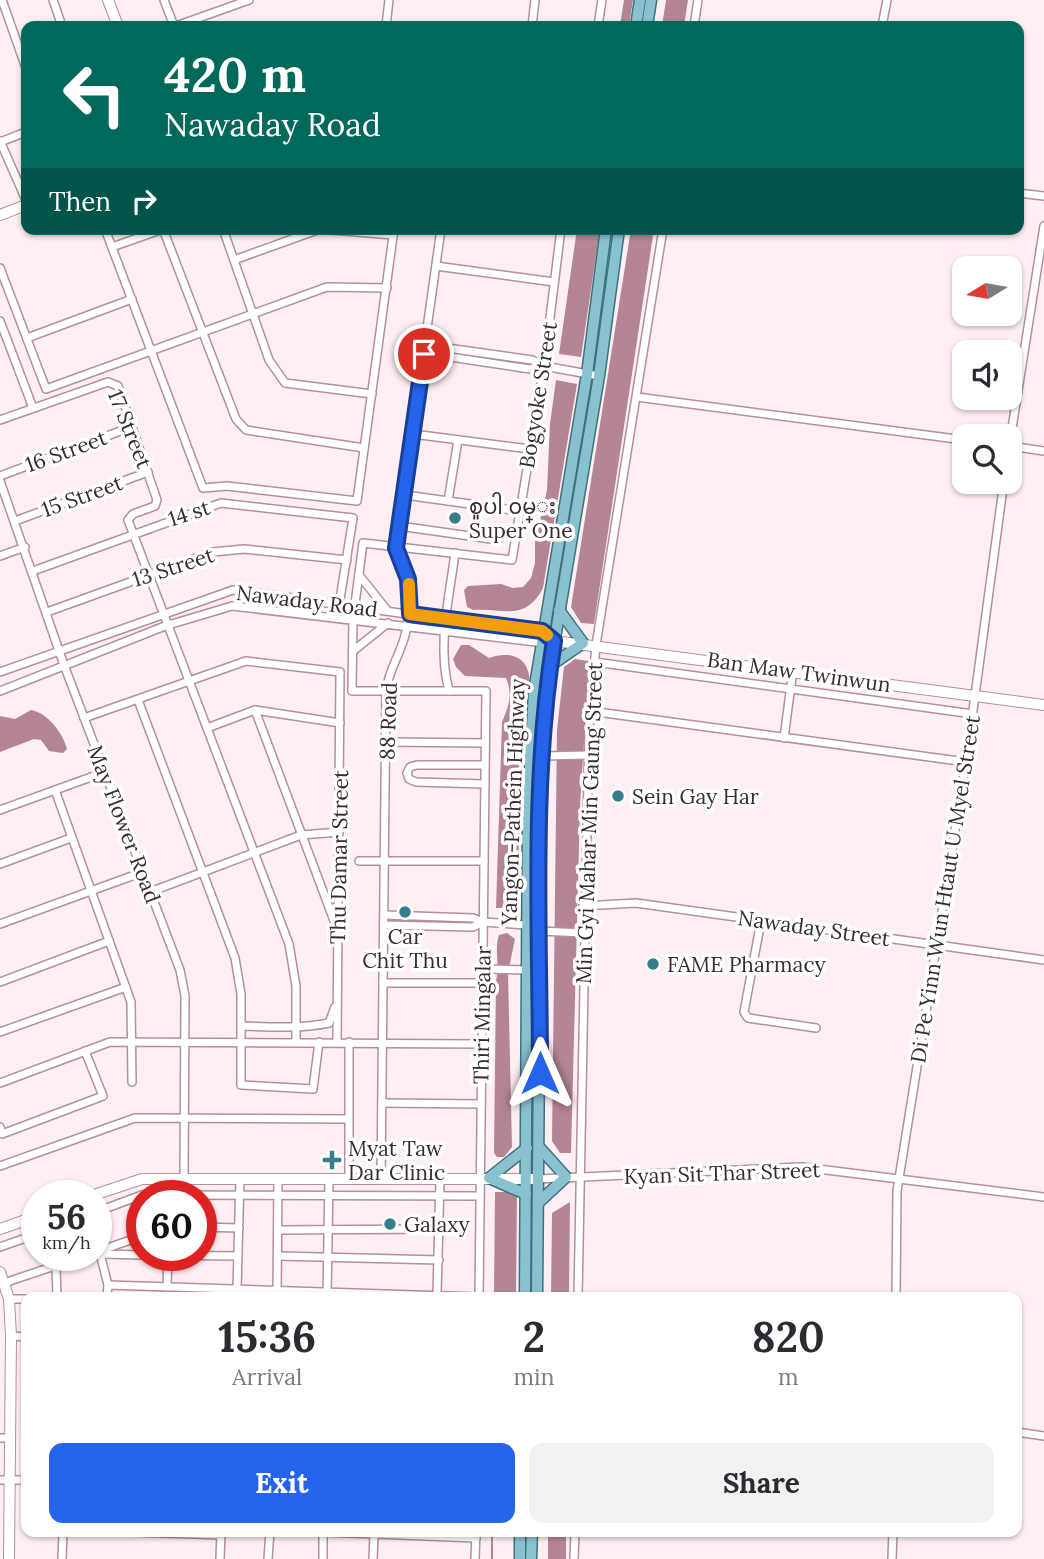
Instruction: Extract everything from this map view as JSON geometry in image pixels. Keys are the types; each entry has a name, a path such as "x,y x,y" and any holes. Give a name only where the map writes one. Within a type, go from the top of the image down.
{"main road":[{"path":"637,21 640,0"},
{"path":"648,21 651,0"},
{"name":"Yangon-Pathein Highway","path":"525,1292 531,731 540,644 587,374 605,235"},
{"name":"Yangon-Pathein Highway","path":"537,1292 542,756 550,666 599,376 618,235"},
{"path":"550,666 583,643 559,610"},
{"path":"484,1178 527,1148"},
{"path":"538,1203 566,1177 540,1148"},
{"path":"484,1178 526,1194"},
{"path":"520,1537 520,1559"},
{"path":"531,1559 532,1537"}],"street":[{"path":"2,0 21,54"},
{"path":"53,0 60,21"},
{"path":"108,0 116,21"},
{"path":"164,0 173,21"},
{"path":"189,21 249,0"},
{"path":"387,21 389,0"},
{"path":"533,21 536,0"},
{"path":"599,21 602,0"},
{"path":"695,21 698,0"},
{"path":"883,21 887,0"},
{"path":"21,134 0,141 21,189"},
{"path":"1024,193 1044,196"},
{"path":"0,215 21,207"},
{"path":"1013,424 1044,226"},
{"path":"107,235 203,488 227,486 357,501 393,235"},
{"path":"112,247 146,235"},
{"path":"165,235 236,419 246,430 364,448"},
{"path":"225,235 269,360 285,383 372,394"},
{"path":"234,260 303,235"},
{"name":"88 Road","path":"381,1180 386,691 387,677 409,625 408,579 396,548 440,235"},
{"name":"Bogyoke Street","path":"455,553 512,560 544,366 560,235"},
{"name":"Min Gyi Mahar Min Gaung Street","path":"578,1292 581,933 586,755 596,645 662,235"},
{"path":"436,266 554,282"},
{"path":"0,268 46,389 327,287 387,288"},
{"path":"27,338 132,299"},
{"path":"0,321 33,408"},
{"path":"425,349 530,369 544,366 599,376"},
{"name":"17 Street","path":"0,420 114,382 157,503 130,516 134,532"},
{"path":"637,397 952,438"},
{"name":"16 Street","path":"0,475 131,427"},
{"path":"413,434 530,449"},
{"path":"447,501 458,440"},
{"path":"1022,448 1044,451"},
{"name":"15 Street","path":"15,521 148,472"},
{"name":"May Flower Road","path":"0,481 64,665 180,970 185,996 184,1179"},
{"name":"Di Pe Yinn Wun Htaut U Myel Street","path":"896,1292 899,1177 966,762 1002,494"},
{"path":"405,495 520,511"},
{"name":"14 st","path":"33,571 134,532 221,503 353,518 347,560"},
{"path":"399,526 498,540"},
{"path":"134,532 162,613 289,944 296,986 296,1041"},
{"path":"363,543 396,548 455,553 444,630 443,668 449,691 352,691 353,619 363,543"},
{"path":"0,556 25,547"},
{"name":"13 Street","path":"47,612 213,552 244,549 347,560"},
{"path":"337,618 347,560"},
{"path":"359,575 387,611"},
{"name":"Nawaday Road","path":"0,672 233,590 542,631"},
{"name":"Nawaday Road","path":"0,691 167,625 232,606 409,625 540,644"},
{"path":"353,651 388,623"},
{"path":"542,631 554,641"},
{"path":"540,644 554,641"},
{"name":"Ban Maw Twinwun","path":"554,641 793,670 1044,705"},
{"name":"Thu Damar Street","path":"189,682 246,661 340,672 337,1041"},
{"path":"595,662 973,714"},
{"path":"784,738 793,670"},
{"path":"84,718 189,682"},
{"name":"Thiri Mingalar","path":"449,691 486,691 481,1044 484,1178 480,1196 478,1292"},
{"path":"138,700 235,957 242,1026 239,1081 243,1087 313,1089 319,1042"},
{"path":"207,727 255,710 340,723"},
{"path":"255,710 338,930"},
{"path":"590,711 966,762"},
{"path":"386,743 485,743"},
{"path":"542,756 586,755"},
{"path":"485,765 416,765 410,767 407,773 409,779 416,782 485,784"},
{"path":"0,810 104,772"},
{"path":"55,790 131,1002 132,1082"},
{"path":"150,892 301,835 339,832"},
{"path":"0,864 71,838"},
{"path":"359,861 484,862"},
{"path":"0,924 143,872"},
{"name":"Nawaday Street","path":"583,906 636,903 1044,960"},
{"path":"384,915 472,918 483,922 527,925"},
{"path":"431,917 431,926"},
{"path":"761,921 744,1012 748,1018 816,1028"},
{"path":"384,925 473,926 483,922"},
{"path":"540,931 581,933"},
{"path":"0,982 109,941"},
{"path":"483,969 527,970"},
{"path":"383,983 482,983"},
{"path":"0,1032 126,987"},
{"path":"242,1026 296,1028 329,1023 337,1000"},
{"path":"0,1083 110,1042 337,1041 481,1044"},
{"path":"349,1042 349,1180"},
{"path":"0,1127 2,1134 103,1096 85,1051"},
{"path":"382,1103 481,1104"},
{"path":"0,1166 135,1118 348,1119"},
{"name":"Kyan Sit Thar Street","path":"538,1179 802,1167 1044,1197"},
{"path":"237,1289 240,1178"},
{"path":"112,1189 142,1179 538,1179"},
{"path":"277,1292 278,1179"},
{"path":"437,1292 440,1179"},
{"path":"327,1292 329,1180"},
{"path":"217,1194 480,1196"},
{"path":"0,1229 21,1222"},
{"path":"217,1227 239,1228"},
{"path":"278,1230 439,1229"},
{"path":"0,1247 21,1240"},
{"path":"278,1255 439,1261"},
{"path":"217,1256 238,1256"},
{"path":"2,1284 39,1271"},
{"path":"56,1271 57,1292"},
{"path":"105,1271 107,1292"},
{"path":"167,1287 168,1271"},
{"path":"0,1272 9,1299 5,1321 11,1336 4,1438 9,1559"},
{"path":"108,1285 217,1292"},
{"path":"230,1292 237,1289 267,1292"},
{"path":"9,1299 21,1298"},
{"path":"11,1336 21,1336"},
{"path":"1022,1433 1044,1436"},
{"path":"62,1559 63,1537"},
{"path":"220,1559 221,1537"},
{"path":"268,1559 270,1537"},
{"path":"323,1537 323,1559"},
{"path":"373,1559 374,1537"},
{"path":"475,1559 476,1537"},
{"path":"574,1559 575,1537"},
{"path":"892,1559 893,1537"}],"shaded area":[{"path":"624,0 633,0 630,21 621,21"},
{"path":"666,0 688,0 685,21 663,21"},
{"path":"576,235 599,235 581,357 559,354"},
{"path":"630,235 653,235 594,624 581,623 571,607"},
{"path":"556,380 577,384 543,588 529,606 521,609 473,610 467,607 464,590 468,586 501,584 513,588 523,587 531,578 535,563 535,543 547,490 550,424"},
{"path":"461,645 469,645 489,658 513,656 526,665 528,671 529,683 521,719 518,908 496,908 502,722 509,700 508,684 506,678 465,676 456,667 453,659"},
{"path":"575,659 589,661 580,806 571,1153 560,1153 552,1141 557,730 564,667"},
{"path":"31,710 49,719 58,730 67,749 63,753 49,751 41,740 34,739 0,752 0,716 15,719"},
{"path":"507,933 515,939 508,973 512,1147 504,1157 497,1157 494,1153 497,946 499,935"},
{"path":"495,1192 517,1192 516,1292 494,1292"},
{"path":"570,1202 569,1292 551,1292 552,1213"},
{"path":"548,1537 566,1537 566,1559 548,1559"}],"waterway":[{"path":"492,1537 492,1559"}],"slow traffic":[{"path":"409,584 410,614 542,631 547,635"}],"place":[{"name":"စူပါ ၀မ္း Super One","path":"455,518"},
{"name":"Sein Gay Har","path":"618,796"},
{"name":"Car Chit Thu","path":"405,912"},
{"name":"FAME Pharmacy","path":"653,964"},
{"name":"Myat Taw Dar Clinic","path":"332,1160"},
{"name":"Galaxy","path":"390,1224"}],"route":[{"path":"424,354 396,548 408,579 410,614 542,631 554,641 546,692 541,806 540,1073"}]}
